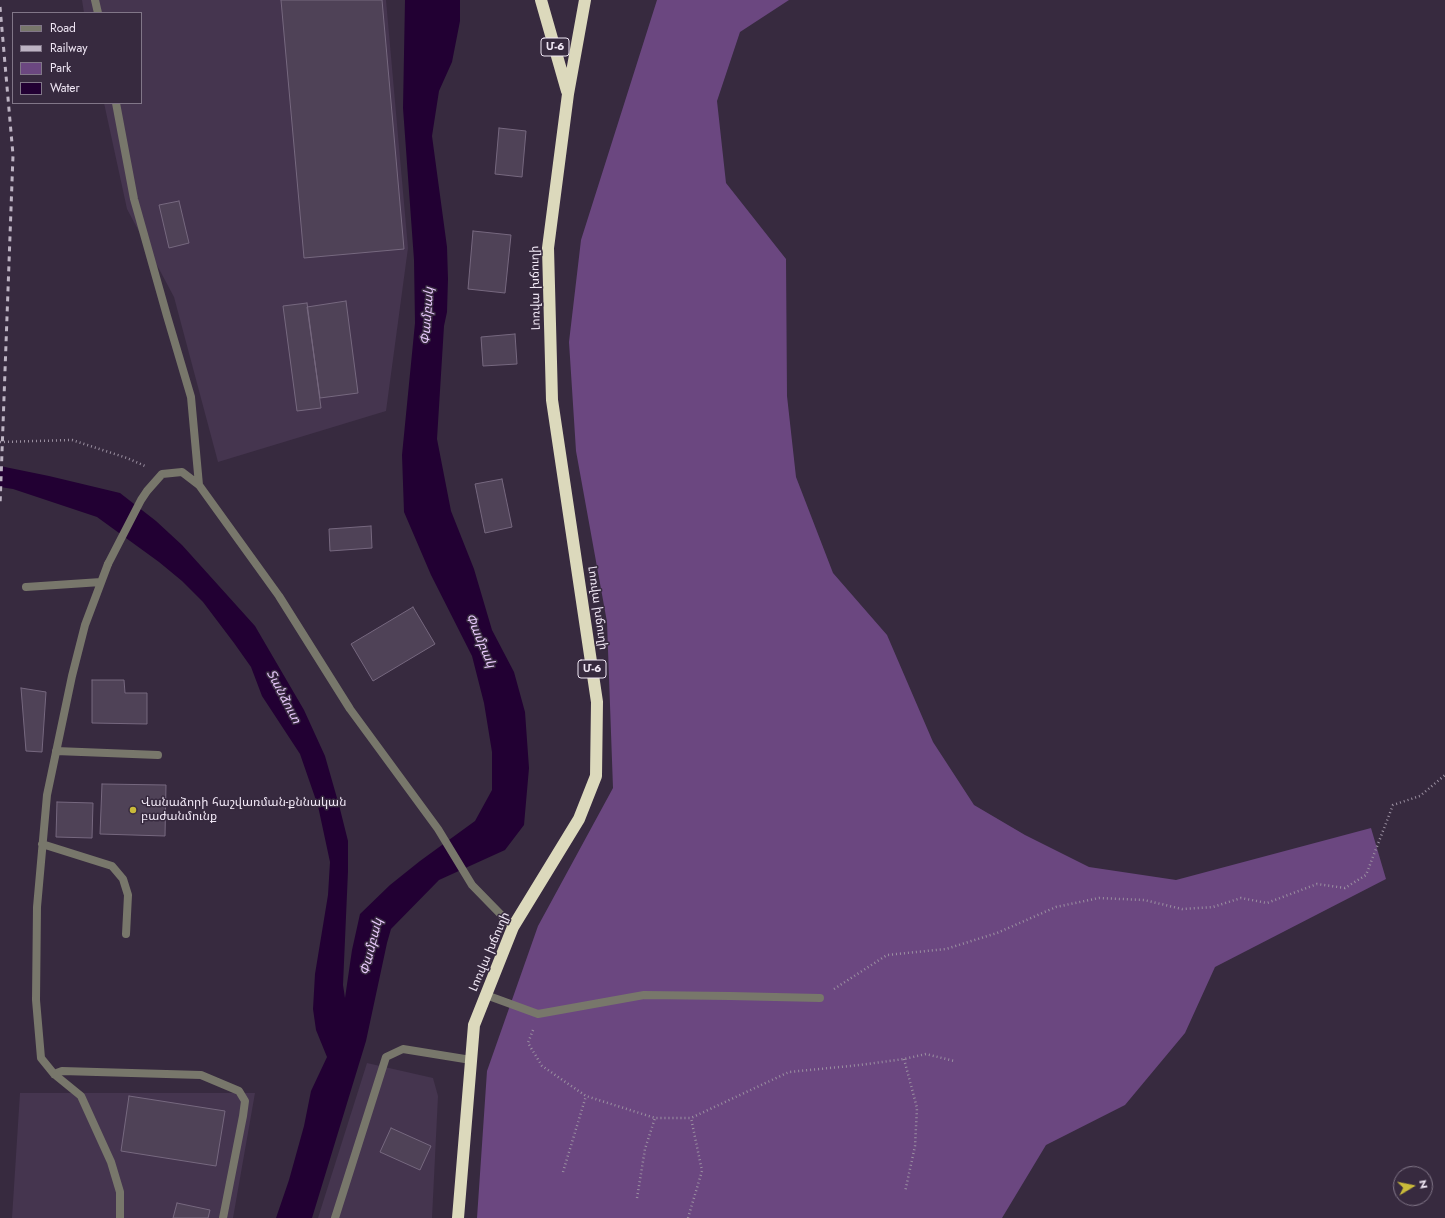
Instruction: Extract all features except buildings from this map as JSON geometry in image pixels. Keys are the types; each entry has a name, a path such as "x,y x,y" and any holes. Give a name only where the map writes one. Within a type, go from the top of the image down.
{"highway":[{"name":"Մ-6","path":"541,0 568,94"},
{"name":"Մ-6","path":"568,94 585,0"},
{"name":"Լոռվա խճուղի","path":"458,1218 474,1025 513,927 579,819 596,776 597,702 552,400 548,248 568,94"}],"street":[{"path":"95,0 98,12"},
{"path":"116,104 134,199 191,397 199,485"},
{"path":"120,1218 120,1192 112,1162 81,1096 54,1074 40,1058 36,1000 37,907 47,796 72,676 85,625 108,564 141,500 162,474 182,472 199,485 279,596 350,709 438,829 472,885 513,927"},
{"path":"26,587 101,582"},
{"path":"56,751 158,755"},
{"path":"42,844 112,866 116,870 123,878 128,895 126,934"},
{"path":"486,995 538,1014 644,995 820,998"},
{"path":"335,1218 386,1057 403,1049 471,1060"},
{"path":"54,1074 62,1071 201,1075 238,1090 245,1101 223,1218"}],"path":[{"path":"0,442 72,440 127,458 162,474"},
{"path":"820,998 887,955 946,949 997,933 1056,907 1099,898 1144,900 1182,908 1213,907 1241,898 1267,903 1317,884 1345,888 1366,875 1393,805 1420,796 1445,776"},
{"path":"538,1014 528,1043 542,1066 586,1096 655,1118 691,1118 789,1072 860,1065 904,1059 926,1054 954,1062"},
{"path":"904,1059 917,1108 915,1146 905,1192"},
{"path":"563,1172 586,1096"},
{"path":"637,1198 645,1149 655,1118"},
{"path":"688,1218 702,1171 691,1118"}],"shaded area":[{"path":"82,0 386,0 408,248 386,411 218,462 174,297 127,209 104,104 142,104 142,12 84,12"},
{"path":"367,1063 433,1078 438,1096 432,1218 318,1218"},
{"path":"20,1093 255,1093 233,1218 12,1218"}],"green space":[{"path":"657,0 789,0 740,32 717,101 726,183 786,259 787,396 796,477 833,573 887,635 933,742 974,805 1025,835 1089,867 1176,880 1371,828 1386,879 1215,967 1185,1033 1125,1105 1046,1145 1002,1218 477,1218 487,1071 538,926 613,788 607,622 576,451 569,342 581,240"}],"water":[{"path":"405,0 460,0 460,21 452,62 439,91 432,136 447,247 448,279 447,312 444,326 437,439 451,511 474,569 492,630 514,672 525,712 529,768 524,825 505,850 439,880 391,929 366,1041 312,1218 276,1218 289,1180 304,1126 311,1091 327,1057 316,1030 313,1009 315,974 328,895 330,862 318,806 300,754 262,696 251,667 203,602 182,581 159,562 97,517 13,489 0,487 0,466 120,493 156,521 182,545 255,626 304,710 325,756 348,841 343,985 345,998 352,950 360,914 390,885 475,821 492,790 492,752 484,703 472,656 431,575 404,512 402,455 415,323 414,260 403,108"}],"railway":[{"path":"0,7 13,155 0,506"}],"place":[{"name":"Վանաձորի հաշվառման-քննական բաժանմունք","path":"133,810"}],"water label":[{"name":"Փամբակ","path":"428,316"},
{"name":"Փամբակ","path":"480,641"},
{"name":"Տանձուտ","path":"283,697"},
{"name":"Փամբակ","path":"372,947"}]}
